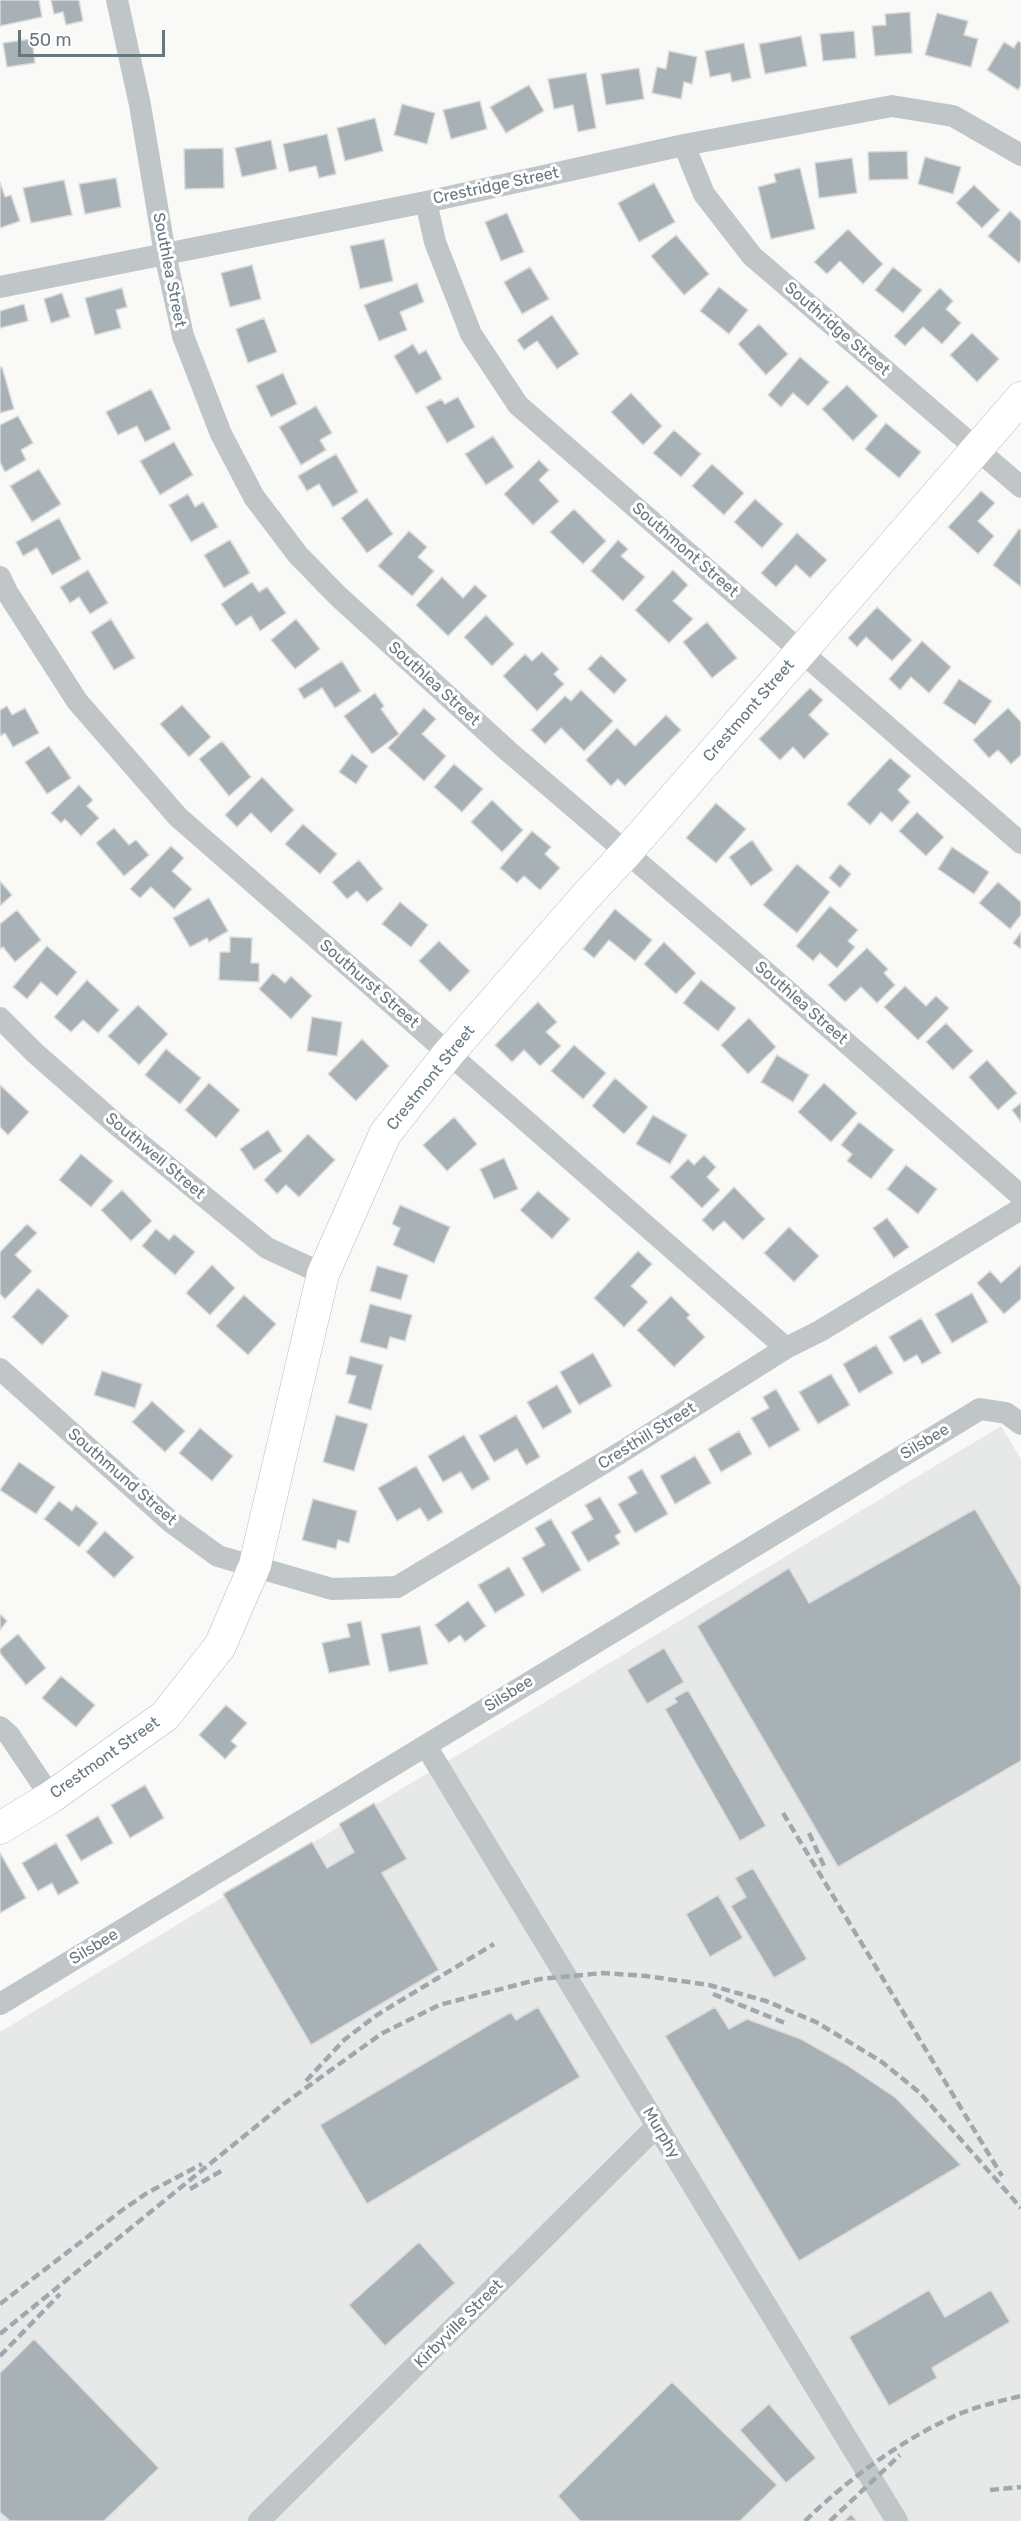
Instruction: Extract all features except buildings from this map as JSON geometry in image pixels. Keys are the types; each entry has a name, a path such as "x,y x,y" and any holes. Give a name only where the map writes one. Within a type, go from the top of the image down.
{"street":[{"name":"Southlea Street","path":"117,0 140,105 165,254 183,336 220,434 254,497 298,555 338,596 474,720 1021,1196"},
{"name":"Crestridge Street","path":"0,287 426,202 684,145 892,106 953,116 1021,155"},
{"name":"Southridge Street","path":"684,145 704,194 752,256 1021,488"},
{"name":"Southmont Street","path":"426,202 435,242 471,334 518,405 1021,843"},
{"name":"Crestmont Street","path":"0,1828 51,1797 165,1716 220,1646 255,1565 323,1275 385,1134 448,1054 626,853 1021,398"},
{"name":"Southurst Street","path":"0,578 77,701 178,817 786,1348"},
{"name":"Southwell Street","path":"0,1018 35,1053 117,1125 267,1248 323,1275"},
{"name":"Cresthill Street","path":"255,1565 332,1589 397,1587 620,1453 786,1348 820,1331 1021,1209"},
{"name":"Southmund Street","path":"0,1369 171,1522 218,1556 255,1565"},
{"name":"Silsbee","path":"0,2004 980,1409 1006,1413 1021,1424"},
{"path":"0,1727 9,1735 51,1797"},
{"name":"Murphy","path":"426,1746 897,2521"},
{"name":"Kirbyville Street","path":"259,2521 657,2126"}],"shaded area":[{"path":"1001,1426 1021,1459 1021,2521 0,2521 0,2032"}],"railway":[{"path":"783,1813 1002,2176"},
{"path":"809,1833 824,1866"},
{"path":"306,2081 344,2040 377,2015 494,1944"},
{"path":"0,2334 285,2103 381,2034 439,2005 540,1979 603,1973 646,1976 709,1985 766,2001 816,2022 882,2062 920,2093 1021,2208"},
{"path":"713,1994 785,2023"},
{"path":"0,2304 121,2211 147,2193 202,2164"},
{"path":"190,2189 223,2170"},
{"path":"0,2356 60,2294"},
{"path":"805,2521 858,2475 918,2435 959,2414 1021,2396"},
{"path":"830,2521 900,2455"},
{"path":"990,2490 1021,2487"}]}
